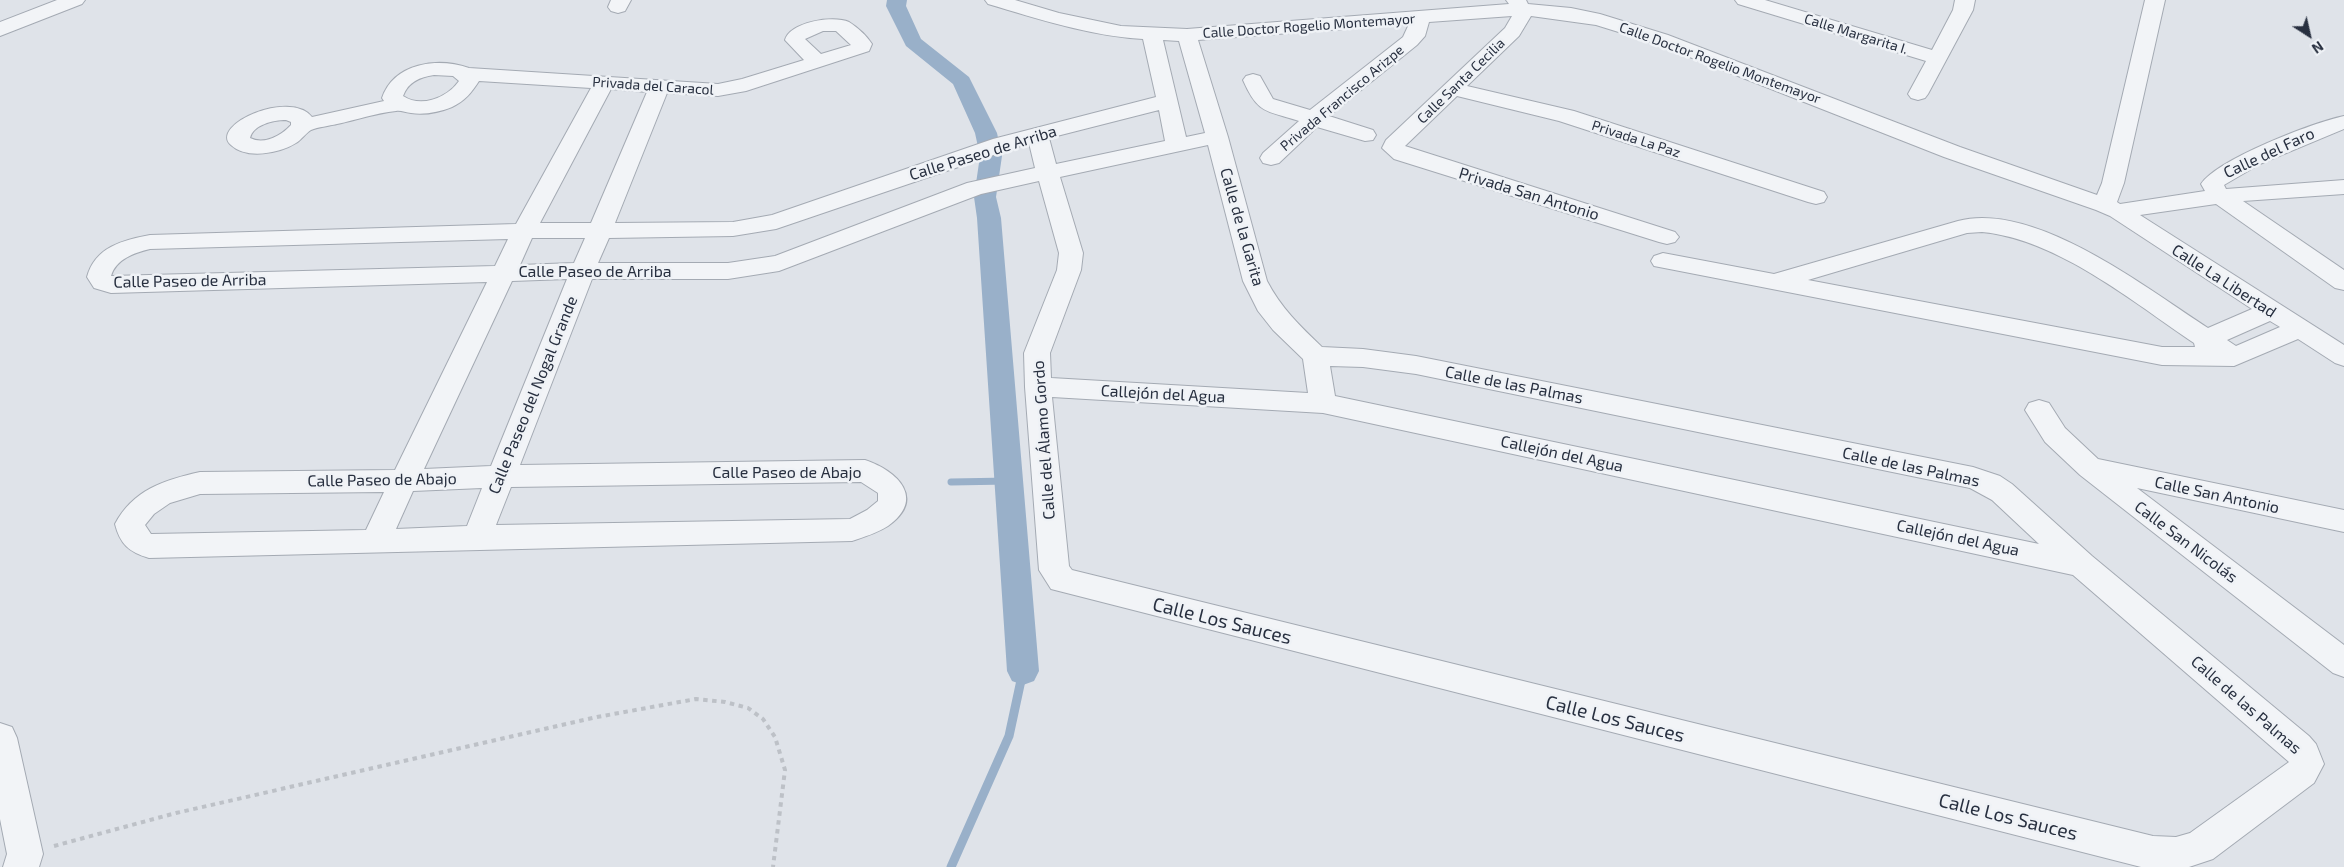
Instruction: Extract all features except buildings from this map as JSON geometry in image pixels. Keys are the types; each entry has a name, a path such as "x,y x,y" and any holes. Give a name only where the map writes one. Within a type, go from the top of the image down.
{"street":[{"path":"0,30 22,19 75,0"},
{"name":"Calle Doctor Rogelio Montemayor","path":"995,0 1092,27 1152,34 1187,35 1392,21 1489,12 1519,5 1590,18 1661,39 1952,152 2111,208"},
{"path":"1392,21 1411,0"},
{"path":"1453,0 1489,12"},
{"name":"Calle Margarita I.","path":"1746,0 1938,58"},
{"path":"1918,94 1963,10 1965,0"},
{"path":"2154,0 2113,183 2111,208 2220,196 2344,187"},
{"name":"Calle Santa Cecilia","path":"1393,148 1512,32 1521,19 1519,5"},
{"name":"Privada Francisco Arizpe","path":"1271,158 1314,118 1413,38 1420,18"},
{"name":"Privada Francisco Arizpe","path":"1392,21 1413,38"},
{"name":"Privada del Caracol","path":"398,104 392,98 393,90 400,82 413,75 444,68 457,69 466,74 704,91 732,88 818,62 862,47 843,27 838,25 826,26 796,36 795,40 818,62"},
{"path":"1152,34 1177,144"},
{"name":"Calle de la Garita","path":"1187,35 1217,136 1255,281 1267,305 1282,324 1314,356"},
{"path":"302,126 398,104 410,107 425,107 448,100 466,89 469,81 466,74"},
{"path":"1253,80 1261,98 1266,103 1365,135"},
{"path":"375,541 524,231 604,83"},
{"name":"Calle Paseo del Nogal Grande","path":"478,536 500,476 659,88"},
{"name":"Privada La Paz","path":"1453,89 1566,116 1816,197"},
{"name":"Calle Paseo de Arriba","path":"1168,101 967,154 805,212 758,226 733,229 602,229 150,242 120,250 106,261 99,277 103,282 111,284 583,271 728,271 780,263 974,188 1217,136"},
{"name":"Calle del Faro","path":"2220,196 2212,184 2225,173 2319,130 2344,122"},
{"name":"Calle del Álamo Gordo","path":"1037,135 1070,253 1069,270 1037,353 1038,387 1054,570 1057,576"},
{"name":"Privada San Antonio","path":"1393,148 1402,154 1665,249 1772,283 2162,356 2184,358 2208,348"},
{"path":"2220,196 2344,282"},
{"name":"Calle La Libertad","path":"2111,208 2344,357"},
{"path":"1772,283 1966,226 1991,224 2064,250 2089,262 2208,348 2234,357 2299,329"},
{"path":"2208,348 2270,311"},
{"path":"1314,356 1323,403"},
{"name":"Calle de las Palmas","path":"1314,356 1363,358 1416,365 1973,478 1990,484 2002,492 2081,564 2297,747 2304,755 2307,764 2302,772 2200,847 2176,854"},
{"name":"Callejón del Agua","path":"1038,387 1323,403 2081,564"},
{"name":"Calle San Nicolás","path":"2039,410 2054,435 2090,468 2344,663"},
{"name":"Calle San Antonio","path":"2090,468 2344,521"},
{"name":"Calle Paseo de Abajo","path":"865,471 882,478 891,487 893,501 886,514 873,523 852,530 478,536 375,541 149,546 140,544 136,540 130,524 140,508 156,496 180,487 200,483 404,481 500,476 865,471"},
{"name":"Calle Los Sauces","path":"1057,576 1070,583 2143,850 2176,854"},
{"path":"0,738 23,860"}],"path":[{"path":"23,860 176,813 597,717 696,699 724,702 748,708 763,719 775,738 785,770 773,867"}],"waterway":[{"path":"897,0 896,6 913,42 962,81 986,133 991,156 985,197 989,218 1023,671"},
{"path":"951,482 1009,481"},
{"path":"951,867 1009,736 1023,671"}]}
